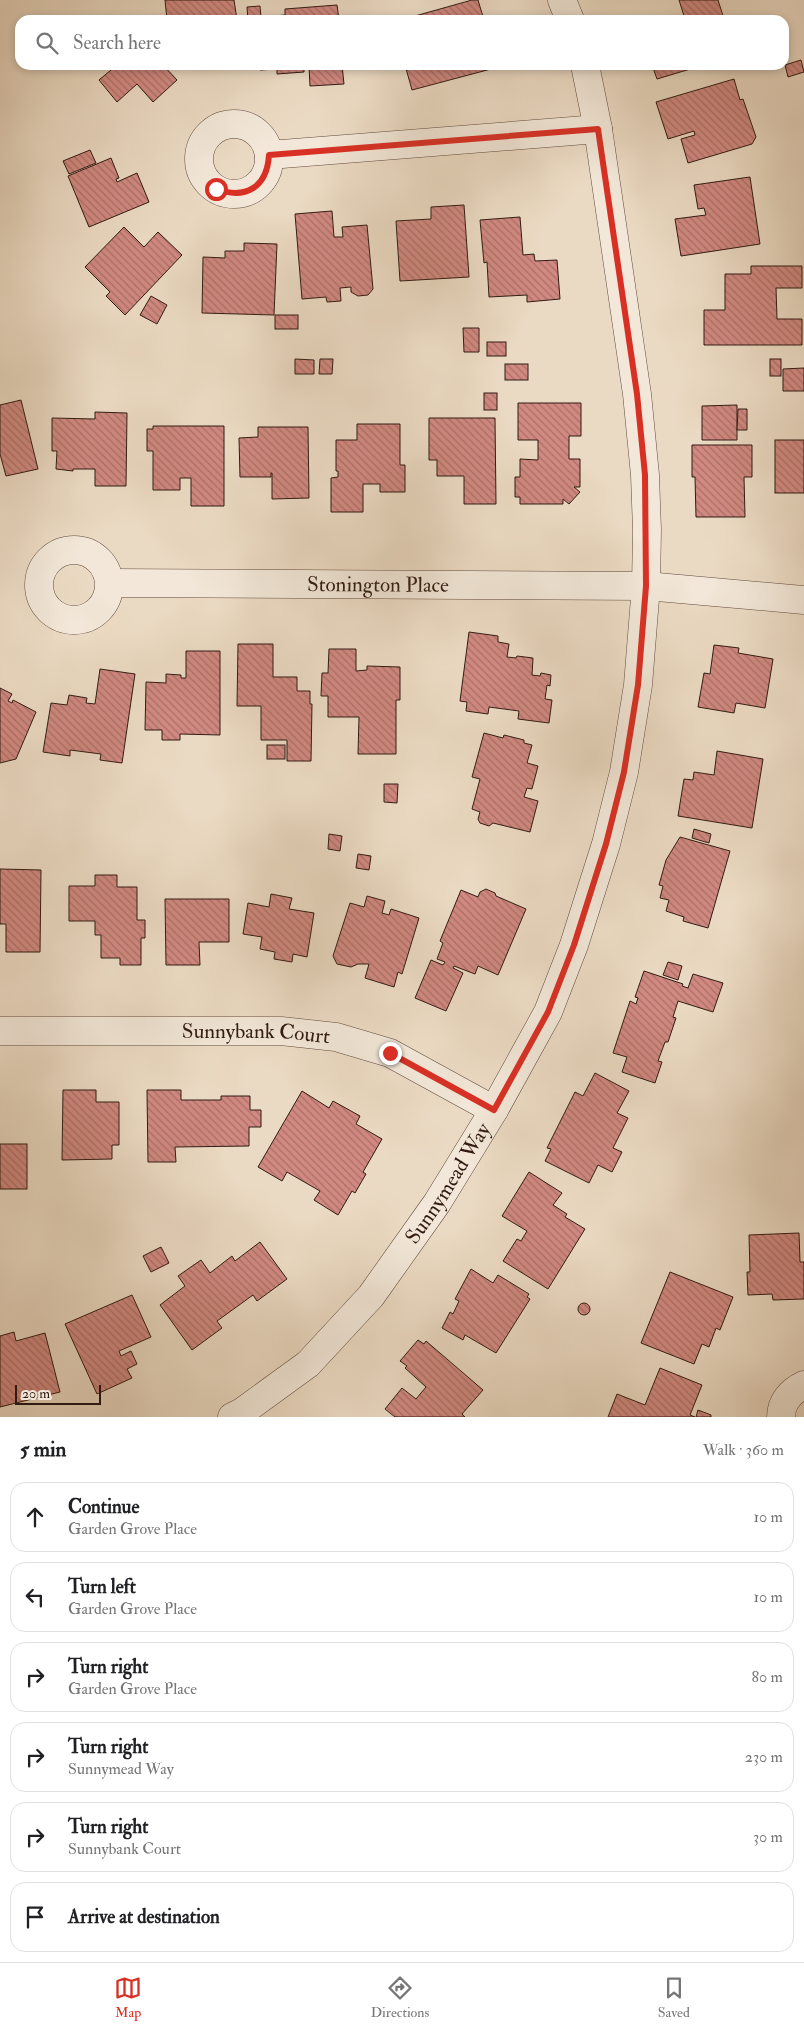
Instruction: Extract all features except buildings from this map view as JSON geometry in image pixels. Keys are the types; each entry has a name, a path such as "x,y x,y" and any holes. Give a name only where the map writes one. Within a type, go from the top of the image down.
{"street":[{"path":"562,0 568,15"},
{"name":"Sunnymead Way","path":"232,1417 242,1412 308,1364 371,1296 437,1203 494,1110 548,1012 574,945 606,844 624,772 638,685 646,586 645,475 637,394 598,129 586,70"},
{"path":"269,155 598,129"},
{"name":"Stonington Place","path":"110,583 646,586 804,600"},
{"name":"Sunnybank Court","path":"0,1031 281,1031 336,1037 390,1053 494,1110"},
{"path":"781,1417 785,1402 792,1392 804,1385"}],"route":[{"path":"216,189 226,193 237,194 248,191 257,185 264,176 268,166 269,155 598,129 637,394 645,475 646,586 638,685 624,772 606,844 574,945 548,1012 494,1110 390,1053"}]}
